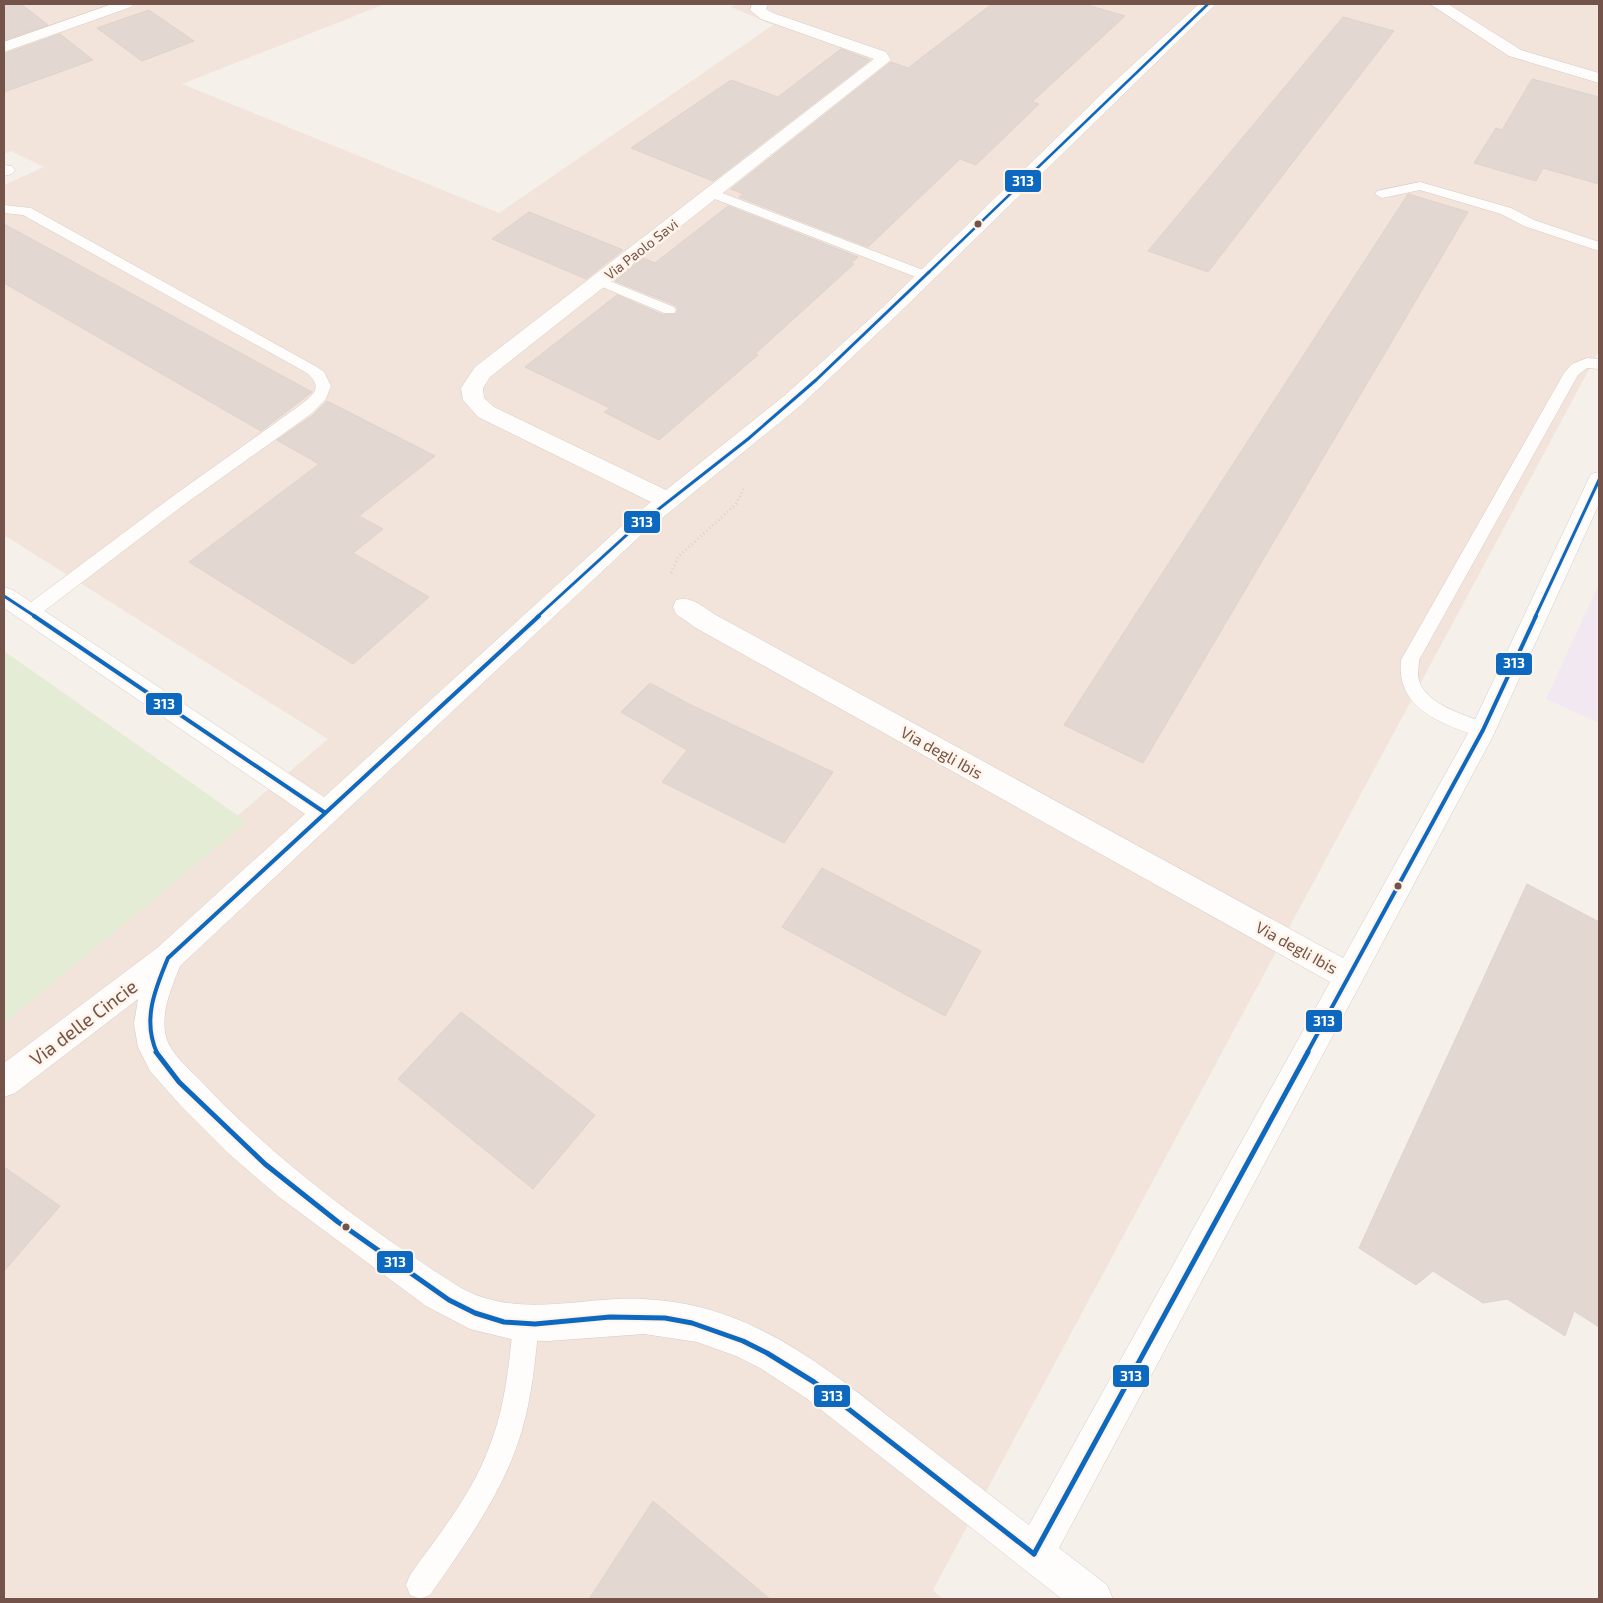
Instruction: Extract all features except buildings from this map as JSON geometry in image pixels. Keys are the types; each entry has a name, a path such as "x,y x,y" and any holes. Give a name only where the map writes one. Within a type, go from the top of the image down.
{"street":[{"path":"4,47 81,13 126,4"},
{"name":"Via Paolo Savi","path":"667,500 486,412 479,406 472,395 472,388 482,372 883,60 880,55 767,16 758,10 760,4"},
{"path":"168,958 324,812 632,530 667,500 786,407 926,276 1113,93 1208,4"},
{"path":"1438,4 1516,53 1547,64 1599,78"},
{"path":"1034,1554 1483,730 1599,480"},
{"path":"4,596 324,812"},
{"name":"Via degli Ibis","path":"685,607 705,621 1350,977"},
{"name":"Via delle Cincie","path":"4,1082 168,958"},
{"name":"Via delle Cincie","path":"168,958 149,1016 154,1048 166,1067 223,1128 326,1213 436,1290 465,1309 502,1322 548,1325 615,1317 651,1316 681,1320 715,1328 744,1340 777,1357 819,1385 1093,1599"}],"lane":[{"path":"1382,194 1420,186 1506,210 1529,223 1599,247"},
{"path":"712,193 926,276"},
{"path":"4,209 26,211 304,365 318,374 325,387 321,395 305,410 179,500 29,613"},
{"path":"600,281 669,310"},
{"path":"1483,730 1439,711 1413,692 1407,671 1410,660 1572,373 1577,366 1585,363 1599,364"},
{"path":"420,1585 468,1514 504,1446 520,1384 526,1325"}],"path":[{"path":"685,607 669,579 678,557 736,504 747,480"}],"shaded area":[{"path":"4,4 385,4 182,84 499,213 773,25 731,7 737,4 1599,4 1599,351 933,1590 943,1599 4,1599 4,1014 328,739 4,535 4,185 44,167 11,151 4,154"},
{"path":"1599,584 1599,723 1546,699"}],"green space":[{"path":"4,651 247,822 4,1024"}],"transit line":[{"name":"313","path":"1034,1554 814,1382 767,1353 743,1341 692,1323 665,1318 638,1316 610,1317 550,1324 504,1322 475,1313 449,1300 338,1222 265,1164 219,1122 167,1069 154,1046 151,1035 150,1012 152,1001 168,958 632,530 748,439 816,380 1208,4"},
{"name":"313","path":"1034,1554 1483,730 1599,480"},
{"name":"313","path":"4,596 324,812"}]}
